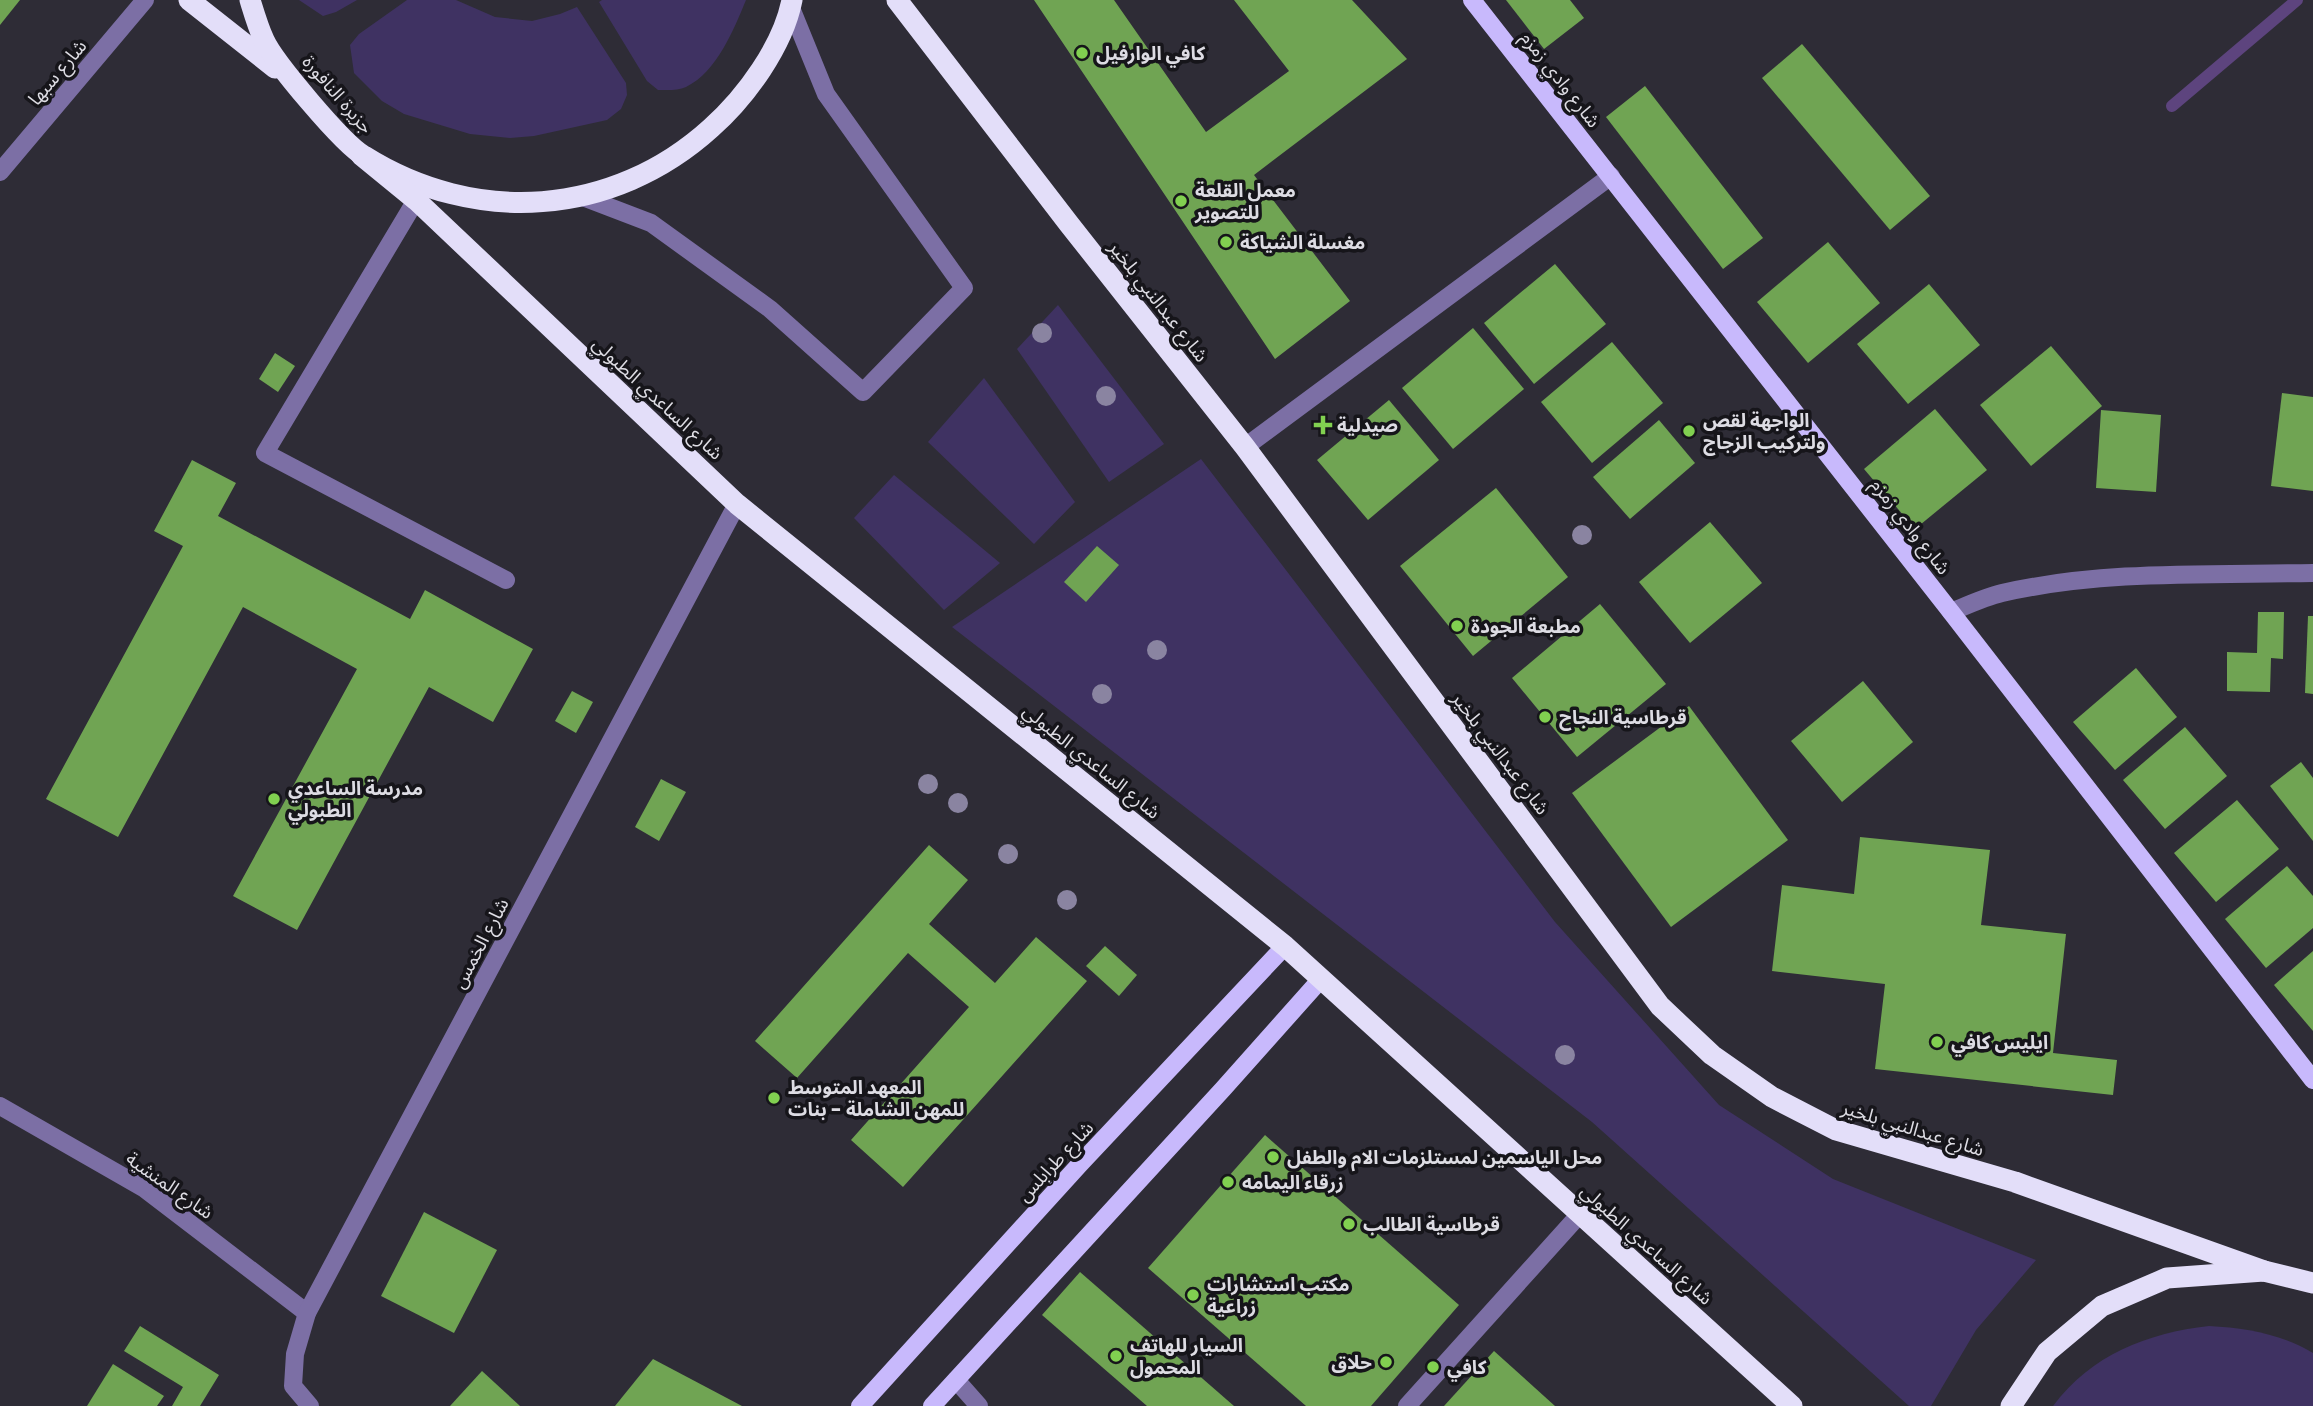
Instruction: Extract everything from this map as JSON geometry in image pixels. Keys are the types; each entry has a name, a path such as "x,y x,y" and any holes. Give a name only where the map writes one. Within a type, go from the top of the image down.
{"highway":[{"path":"189,0 297,86"},
{"name":"جزيرة النافورة","path":"250,0 264,42 297,86 361,155 412,183 467,199 526,204 583,197 638,178 689,148 732,109 767,62 792,4"},
{"name":"شارع عبدالنبي بلخير","path":"897,0 1245,447 1660,1006 1712,1055 1772,1097 1836,1130 2015,1182 2264,1271"},
{"name":"شارع الساعدي الطبولي","path":"361,155 416,200 737,504 1285,946 1791,1406"},
{"path":"2011,1406 2047,1352 2102,1306 2167,1278 2264,1271 2313,1283"}],"main road":[{"name":"شارع وادي زمزم","path":"1472,0 2313,1080"},
{"name":"شارع طرابلس","path":"860,1406 1080,1164 1285,946"},
{"path":"932,1406 1321,979"}],"street":[{"name":"شارع سبها","path":"0,172 145,0"},
{"path":"583,197 651,223 770,309 863,392 964,288 826,94 792,4"},
{"path":"1245,447 1611,176"},
{"path":"416,200 265,453 506,580"},
{"name":"شارع الخمس","path":"310,1406 293,1386 295,1354 307,1313 737,504"},
{"path":"1951,612 1999,593 2056,583 2116,577 2313,573"},
{"name":"شارع المنشية","path":"0,1106 145,1189 307,1313"},
{"path":"1407,1406 1580,1214"},
{"path":"956,1380 979,1406"}],"shaded area":[{"path":"299,0 357,0 323,16"},
{"path":"407,0 456,0 495,17 532,21 577,7 626,83 627,95 621,109 607,120 534,136 510,138 470,134 404,114 382,101 354,73 350,45 359,34"},
{"path":"746,0 723,49 707,71 686,87 658,90 647,81 599,2"},
{"path":"1058,305 1164,444 1109,482 1017,349"},
{"path":"984,378 1075,502 1034,544 928,442"},
{"path":"1201,459 1555,922 1719,1105 1833,1179 2036,1260 1976,1330 1931,1406 1909,1406 1592,1122 952,627"},
{"path":"894,475 1000,563 944,610 854,518"},
{"path":"2209,1326 2263,1333 2313,1353 2313,1406 2053,1406 2085,1373 2122,1350 2164,1334"}],"building":[{"path":"0,0 20,0 0,25"},
{"path":"1034,0 1114,0 1206,132 1289,71 1234,0 1352,0 1407,59 1254,175 1350,301 1275,359"},
{"path":"1506,0 1570,0 1584,18 1544,49"},
{"path":"1802,44 1930,196 1890,230 1762,78"},
{"path":"1645,86 1763,238 1723,269 1606,117"},
{"path":"1828,242 1880,303 1808,363 1757,302"},
{"path":"1555,264 1606,324 1534,384 1484,323"},
{"path":"1929,284 1980,345 1908,404 1857,344"},
{"path":"1473,328 1524,389 1453,449 1402,388"},
{"path":"1612,342 1663,403 1592,463 1541,402"},
{"path":"2051,346 2102,406 2031,466 1980,405"},
{"path":"275,353 295,366 278,392 259,379"},
{"path":"2282,393 2313,397 2313,491 2271,486"},
{"path":"1389,400 1439,460 1368,520 1317,460"},
{"path":"1935,409 1987,470 1915,529 1864,469"},
{"path":"2101,410 2161,415 2156,492 2096,488"},
{"path":"1659,420 1695,463 1630,519 1593,477"},
{"path":"192,460 236,483 218,516 410,619 425,590 533,649 493,722 429,687 297,930 233,896 357,669 243,607 118,837 46,799 183,546 154,531"},
{"path":"1496,488 1568,577 1473,656 1400,566"},
{"path":"1710,522 1762,583 1690,643 1639,582"},
{"path":"1097,546 1119,565 1086,602 1064,582"},
{"path":"1600,604 1666,684 1577,757 1512,678"},
{"path":"2258,612 2284,612 2283,659 2271,658 2270,692 2227,691 2227,652 2257,653"},
{"path":"2308,616 2313,616 2313,694 2305,693"},
{"path":"2136,668 2177,717 2115,770 2073,722"},
{"path":"1863,681 1913,742 1842,802 1791,741"},
{"path":"572,691 593,702 576,733 555,721"},
{"path":"1689,706 1788,840 1671,927 1572,793"},
{"path":"2185,727 2227,776 2165,829 2123,780"},
{"path":"2301,762 2313,778 2313,841 2270,786"},
{"path":"661,779 686,792 659,841 635,827"},
{"path":"2237,800 2279,849 2216,902 2174,853"},
{"path":"1860,837 1990,850 1981,925 2066,934 2053,1053 2117,1060 2113,1095 1875,1069 1885,984 1772,971 1782,885 1854,894"},
{"path":"929,845 968,880 929,924 995,983 1036,937 1087,981 903,1187 851,1140 969,1007 908,953 797,1078 755,1041"},
{"path":"2287,866 2313,896 2313,928 2266,968 2225,919"},
{"path":"1105,946 1137,975 1119,996 1086,966"},
{"path":"2313,951 2313,1031 2274,985"},
{"path":"1265,1135 1459,1305 1371,1406 1306,1406 1148,1268"},
{"path":"424,1212 497,1250 454,1333 381,1296"},
{"path":"1080,1272 1234,1406 1147,1406 1042,1315"},
{"path":"140,1326 219,1375 200,1406 172,1406 183,1387 124,1351"},
{"path":"1494,1351 1555,1406 1444,1406"},
{"path":"653,1359 742,1406 615,1406"},
{"path":"113,1364 164,1396 157,1406 87,1406"},
{"path":"482,1371 520,1406 450,1406"}],"waterway":[{"path":"2172,106 2297,0"}],"place":[{"name":"كافي الوارفيل","path":"1082,53"},
{"name":"معمل القلعة للتصوير","path":"1181,201"},
{"name":"مغسلة الشياكة","path":"1226,242"},
{"name":"صيدلية","path":"1323,425"},
{"name":"الواجهة لقص ولتركيب الزجاج","path":"1689,431"},
{"name":"مطبعة الجودة","path":"1457,626"},
{"name":"قرطاسية النجاح","path":"1545,717"},
{"name":"مدرسة الساعدي الطبولي","path":"274,799"},
{"name":"ايليس كافي","path":"1937,1042"},
{"name":"المعهد المتوسط للمهن الشاملة - بنات","path":"774,1098"},
{"name":"محل الياسمين لمستلزمات الام والطفل","path":"1273,1157"},
{"name":"زرقاء اليمامه","path":"1228,1182"},
{"name":"قرطاسية الطالب","path":"1349,1224"},
{"name":"مكتب استشارات زراعية","path":"1193,1295"},
{"name":"السيار للهاتف المحمول","path":"1116,1356"},
{"name":"حلاق","path":"1386,1362"},
{"name":"كافي","path":"1433,1367"}]}
